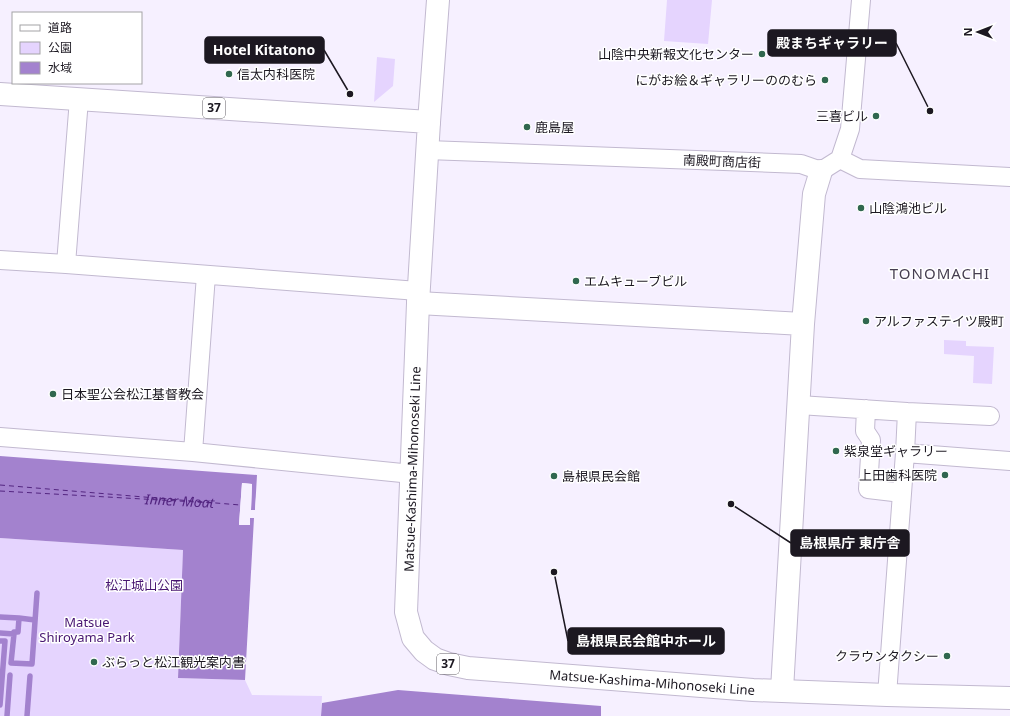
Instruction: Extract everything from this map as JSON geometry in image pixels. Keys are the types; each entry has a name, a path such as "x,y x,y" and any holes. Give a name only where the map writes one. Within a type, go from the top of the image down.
{"main road":[{"name":"Matsue-Kashima-Mihonoseki Line","path":"438,0 418,297 406,612 413,638 424,651 435,659 468,668 745,689 1010,698"},
{"name":"37","path":"0,94 429,122"},
{"path":"782,690 803,324 814,194 821,171"},
{"path":"418,297 803,324"}],"street":[{"path":"821,171 840,159 850,129 861,0"},
{"path":"66,264 79,99"},
{"name":"南殿町商店街","path":"428,150 801,164 821,171"},
{"path":"840,159 860,169 1010,177"},
{"path":"0,260 206,275 418,297"},
{"path":"194,452 206,275"},
{"path":"799,405 990,416"},
{"path":"866,409 865,431 871,440 868,489 902,493"},
{"path":"887,695 907,412"},
{"path":"0,436 194,452 412,474"},
{"path":"905,452 1010,461"}],"green space":[{"path":"667,0 712,0 708,44 664,41"},
{"path":"377,57 395,59 393,86 374,102"},
{"path":"944,340 966,341 966,346 994,347 992,384 973,383 974,356 944,354"},
{"name":"Matsue Shiroyama Park","path":"0,538 183,550 178,678 245,680 252,695 322,696 321,716 0,716"}],"water":[{"name":"Inner Moat","path":"0,456 257,475 255,510 251,510 252,484 242,483 239,524 250,525 250,518 254,518 245,680 178,678 183,550 0,538"},
{"path":"398,690 601,706 601,716 321,716 322,703"}],"pier":[{"path":"242,483 252,484 251,510 255,510 256,497 258,497 257,511 250,512 250,486 244,485 241,523 248,523 249,517 255,516 256,529 254,528 254,518 250,518 250,525 239,525"}],"waterway":[{"path":"0,633 14,634 11,663 32,664 37,593"},
{"path":"0,617 19,618"},
{"path":"14,634 14,632 18,632 19,618 35,620"},
{"path":"0,641 5,641 0,705"},
{"path":"7,716 10,675"},
{"path":"27,716 30,676"}],"ferry route":[{"path":"0,485 240,505"},
{"path":"0,491 214,503"}],"place":[{"name":"山陰中央新報文化センター","path":"762,54"},
{"name":"信太内科医院","path":"229,74"},
{"name":"にがお絵＆ギャラリーののむら","path":"825,80"},
{"name":"Hotel Kitatono","path":"350,94"},
{"name":"殿まちギャラリー","path":"930,111"},
{"name":"三喜ビル","path":"876,116"},
{"name":"鹿島屋","path":"527,127"},
{"name":"山陰鴻池ビル","path":"861,208"},
{"name":"エムキューブビル","path":"576,281"},
{"name":"アルファステイツ殿町","path":"866,321"},
{"name":"日本聖公会松江基督教会","path":"53,394"},
{"name":"紫泉堂ギャラリー","path":"836,451"},
{"name":"上田歯科医院","path":"945,475"},
{"name":"島根県民会館","path":"554,476"},
{"name":"島根県庁 東庁舎","path":"731,504"},
{"name":"島根県民会館中ホール","path":"554,572"},
{"name":"クラウンタクシー","path":"947,656"},
{"name":"ぶらっと松江観光案内書","path":"94,662"}],"district":[{"name":"TONOMACHI","path":"940,274"}],"park label":[{"name":"松江城山公園","path":"144,585"}]}
